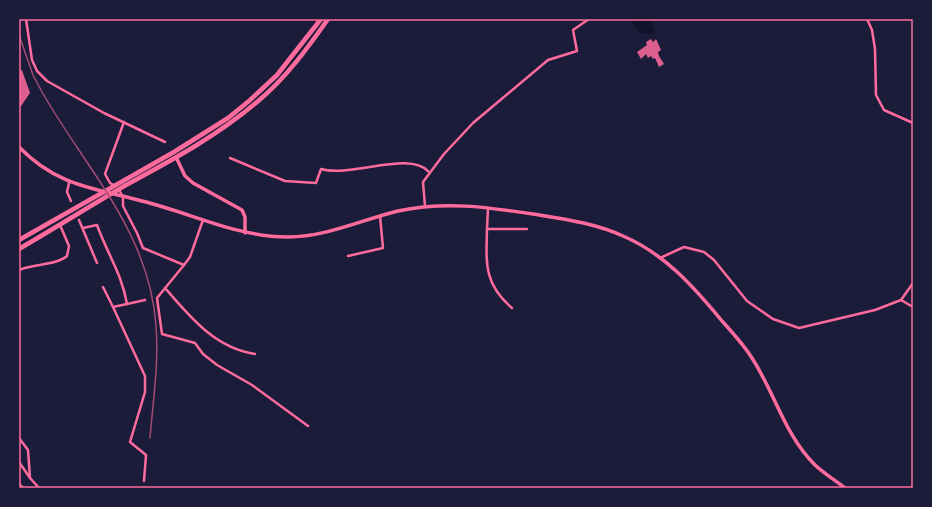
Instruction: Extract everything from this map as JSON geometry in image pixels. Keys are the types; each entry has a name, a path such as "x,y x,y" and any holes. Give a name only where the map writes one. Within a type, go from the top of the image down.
{"highway":[{"path":"19,240 123,179 174,152 216,126 249,102 281,70 321,19"},
{"path":"19,249 177,158 219,132 258,102 283,77 328,19"}],"street":[{"path":"26,19 30,53 35,66 47,81 93,107 165,142"},
{"path":"425,206 423,182 456,140 497,102 548,60 577,51 573,30 589,19"},
{"path":"868,19 872,30 875,49 876,95 884,110 913,123"},
{"path":"124,122 105,174 110,183 120,191 123,197 123,206 143,248 184,264"},
{"path":"19,147 34,160 69,182 123,197 142,200 245,233 288,237 308,236 380,216 425,206 449,204 488,208 591,225 624,236 660,258 679,272 697,290 750,355 791,434 803,451 815,465 845,488"},
{"path":"174,152 185,176 193,183 242,210 245,217 245,233"},
{"path":"230,158 285,181 300,183 316,183 321,169 355,171 383,165 405,164 420,165 430,172"},
{"path":"69,182 67,192 71,201"},
{"path":"488,208 487,266 491,283 504,302 512,308"},
{"path":"348,256 383,248 380,216"},
{"path":"79,220 97,263"},
{"path":"202,220 190,256 157,298 162,334 195,343 203,354 217,365 252,385 308,426"},
{"path":"82,228 96,224 104,246 121,277 127,304"},
{"path":"19,270 34,264 59,261 67,256 69,246 60,225"},
{"path":"487,229 527,229"},
{"path":"660,258 684,246 704,252 714,260 746,301 773,319 799,328 875,310 901,300 913,283"},
{"path":"103,287 145,376 145,392 130,442 146,455 144,481"},
{"path":"165,288 195,322 208,334 236,350 255,354"},
{"path":"113,308 145,300"},
{"path":"901,300 913,307"},
{"path":"19,438 28,450 30,478"},
{"path":"19,462 39,488"},
{"path":"19,484 24,488"}],"shaded area":[{"path":"634,19 653,19 652,23 655,31 654,34 638,31 632,21"}],"building":[{"path":"651,39 653,42 656,39 661,50 658,52 664,64 659,67 655,58 653,59 651,56 648,58 646,54 641,59 637,52 647,45 646,42"},
{"path":"22,70 30,93 19,109 19,71"}],"railway":[{"path":"19,35 33,75 42,92 113,203 129,231 142,261 151,292 157,340 150,438"}]}
